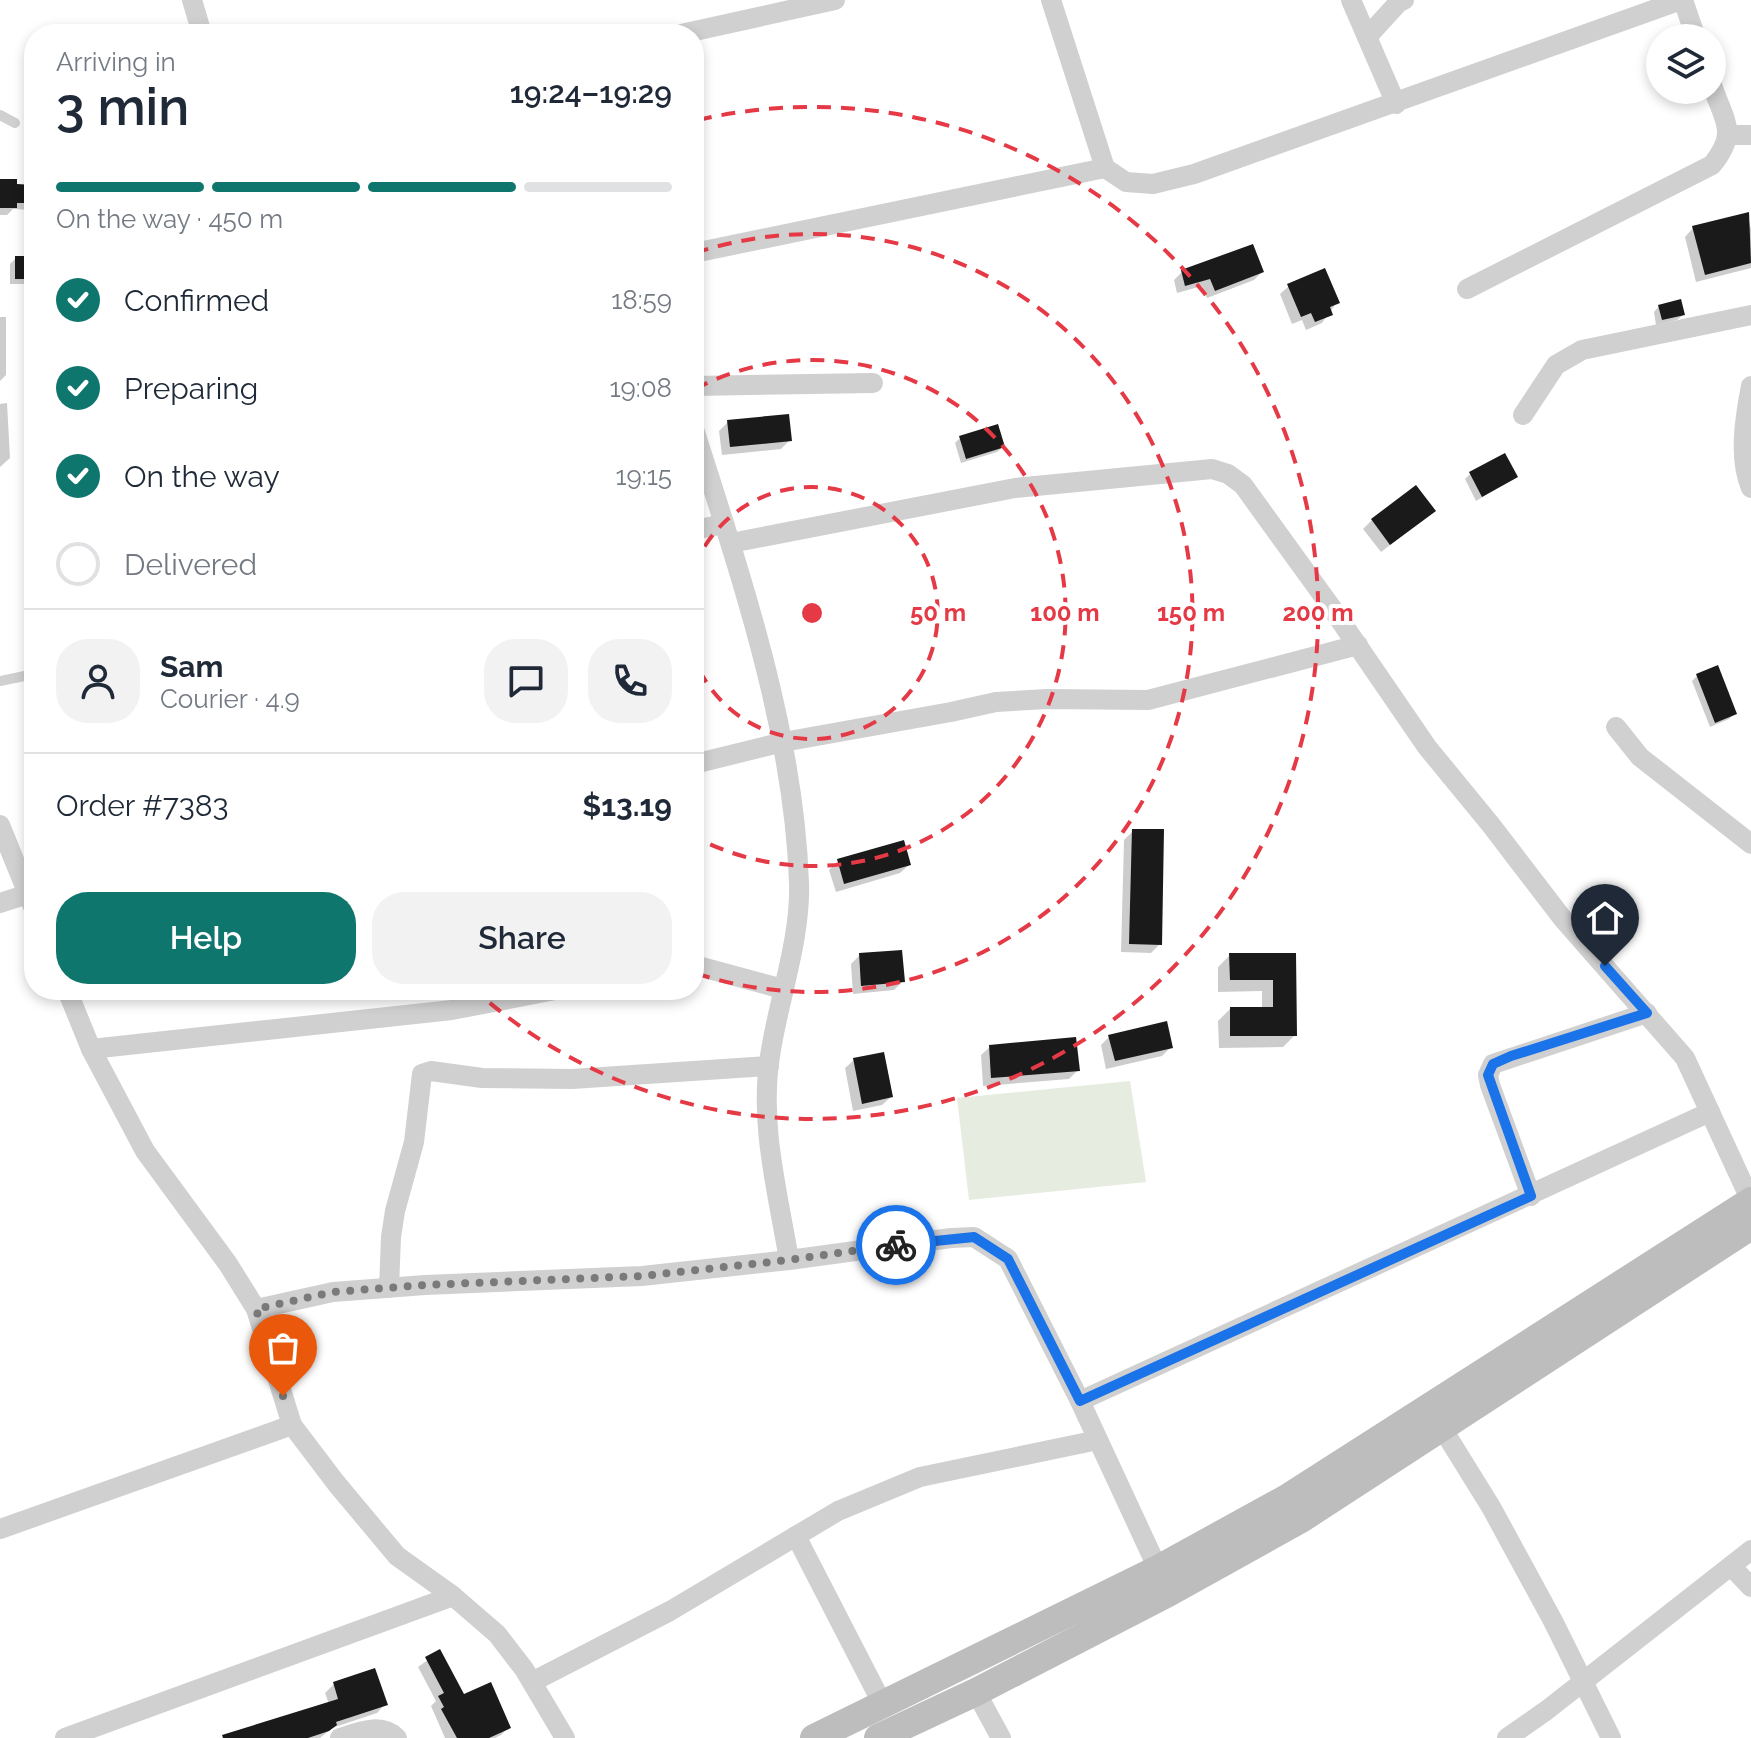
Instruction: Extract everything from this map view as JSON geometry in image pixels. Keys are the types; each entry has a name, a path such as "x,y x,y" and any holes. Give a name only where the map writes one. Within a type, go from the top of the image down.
{"street":[{"path":"192,0 199,24"},
{"path":"704,29 835,0"},
{"path":"1051,0 1105,168 1126,182 1153,184 1194,174 1396,104 1682,0 1691,24"},
{"path":"1351,0 1396,104"},
{"path":"1367,37 1398,1"},
{"path":"1467,289 1712,165 1725,149 1729,135 1718,104"},
{"path":"1729,135 1751,135"},
{"path":"704,251 1105,168"},
{"path":"1523,415 1556,365 1582,350 1751,315"},
{"path":"704,386 873,383"},
{"path":"1751,386 1744,441 1747,480 1751,488"},
{"path":"704,460 728,534 783,742 799,886 769,1066 766,1112 789,1260"},
{"path":"704,531 728,534 1015,488 1212,469 1228,474 1243,485 1427,747 1563,919 1685,1058 1710,1112 1747,1218 1310,1484 1158,1569 814,1738"},
{"path":"704,762 783,742 996,702 1148,700 1358,645"},
{"path":"1616,727 1640,757 1751,844"},
{"path":"0,825 24,880"},
{"path":"0,903 24,899"},
{"path":"704,968 783,989"},
{"path":"71,1000 91,1049 145,1151 228,1264 256,1309 292,1425 397,1556 453,1596 497,1634 532,1682 565,1738"},
{"path":"91,1049 452,1010 504,1000"},
{"path":"1531,1196 1490,1085 1488,1075 1493,1064 1647,1013"},
{"path":"389,1288 395,1211 414,1142 422,1074 431,1071 482,1078 572,1079 769,1066"},
{"path":"1080,1401 1710,1112"},
{"path":"256,1309 333,1292 642,1276 974,1237 1008,1259 1080,1401 1158,1569"},
{"path":"878,1738 976,1692 1168,1593 1301,1519 1442,1428 1642,1283"},
{"path":"0,1529 292,1425"},
{"path":"1442,1428 1491,1507 1553,1621 1611,1738"},
{"path":"532,1682 670,1611 838,1511 920,1477 1098,1440"},
{"path":"796,1536 883,1705"},
{"path":"1507,1738 1751,1550"},
{"path":"1731,1566 1751,1587"},
{"path":"65,1738 453,1596"},
{"path":"976,1692 1001,1738"},
{"path":"340,1738 371,1728 394,1733 397,1738"}],"lane":[{"path":"0,115 15,123"},
{"path":"0,681 24,676"}],"shaded area":[{"path":"1130,1081 1146,1182 969,1200 957,1098"}],"building":[{"path":"0,179 17,179 17,184 24,184 24,203 17,203 17,208 0,208"},
{"path":"1749,212 1751,263 1705,275 1692,226"},
{"path":"1253,244 1264,272 1215,291 1210,279 1185,286 1181,270"},
{"path":"15,256 24,256 24,279 15,279"},
{"path":"1325,268 1340,303 1330,307 1333,315 1315,322 1311,313 1301,317 1287,284"},
{"path":"1681,299 1685,315 1662,320 1658,305"},
{"path":"789,414 792,441 730,447 727,420"},
{"path":"998,424 1005,447 966,459 959,436"},
{"path":"1505,453 1518,477 1482,497 1469,472"},
{"path":"1416,485 1436,511 1390,545 1371,519"},
{"path":"1718,665 1737,714 1715,723 1696,674"},
{"path":"1132,829 1164,829 1162,945 1129,944"},
{"path":"904,840 911,865 844,884 837,859"},
{"path":"902,950 905,982 861,986 859,953"},
{"path":"1229,953 1296,953 1297,1036 1230,1036 1230,1007 1273,1007 1273,980 1230,980"},
{"path":"1167,1021 1173,1048 1115,1061 1108,1035"},
{"path":"1076,1037 1080,1071 991,1078 989,1045"},
{"path":"884,1052 893,1097 862,1104 853,1058"},
{"path":"440,1649 464,1694 491,1682 511,1728 489,1738 457,1738 441,1709 444,1707 438,1696 444,1693 425,1657"},
{"path":"375,1668 388,1705 336,1722 337,1725 329,1731 308,1738 223,1738 222,1735 338,1699 333,1682"}],"way so far":[{"path":"283,1396 256,1309 333,1292 642,1276 896,1245"}],"route":[{"path":"896,1245 974,1237 1008,1259 1080,1401 1531,1196 1488,1075 1493,1064 1511,1056 1647,1013 1605,966"}]}
